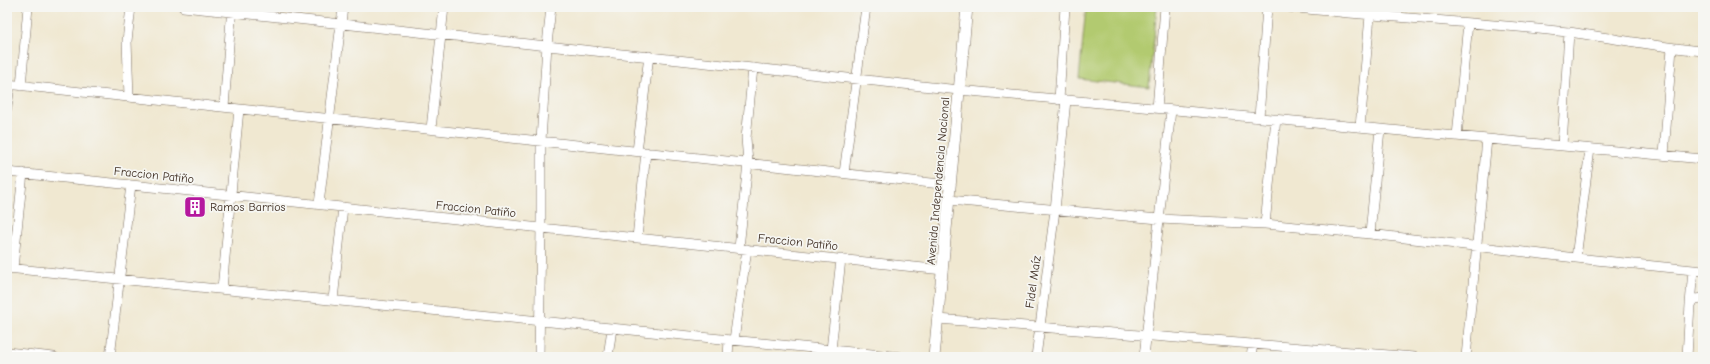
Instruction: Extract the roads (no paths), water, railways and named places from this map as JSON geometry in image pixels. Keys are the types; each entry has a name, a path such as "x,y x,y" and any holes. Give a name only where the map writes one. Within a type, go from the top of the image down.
{"main road":[{"name":"Avenida Independencia Nacional","path":"934,357 967,7"}],"street":[{"path":"21,86 28,7"},
{"path":"129,97 127,41 131,7"},
{"path":"183,7 232,10 547,46 959,90 1703,159"},
{"path":"318,204 343,7"},
{"path":"431,130 444,7"},
{"path":"539,357 541,141 551,7"},
{"path":"844,173 866,7"},
{"name":"Fidel Maíz","path":"1036,357 1038,327 1055,210 1062,100 1065,7"},
{"path":"1157,109 1165,7"},
{"path":"1259,118 1267,7"},
{"path":"1288,7 1370,16 1569,32 1672,48 1703,51"},
{"path":"224,107 232,10"},
{"path":"1360,127 1370,16"},
{"path":"1457,136 1468,23"},
{"path":"1562,146 1569,32"},
{"path":"1664,155 1672,48"},
{"path":"637,238 641,151 649,56"},
{"path":"728,357 732,340 743,249 748,163 746,138 753,68"},
{"path":"7,108 9,85 950,184"},
{"path":"222,289 239,109"},
{"path":"1144,357 1171,110"},
{"path":"1265,224 1276,120"},
{"path":"1370,234 1380,129"},
{"path":"1466,357 1487,139"},
{"path":"1576,258 1590,148"},
{"name":"Fraccion Patiño","path":"7,172 943,270"},
{"path":"23,173 10,268 902,357"},
{"path":"110,357 131,184"},
{"path":"949,200 1158,219 1265,224 1370,234 1703,271"},
{"path":"333,300 343,207"},
{"path":"831,350 841,259"},
{"path":"1687,357 1692,270"},
{"path":"1690,304 1695,299 1703,298"},
{"path":"938,319 1253,344 1357,354 1414,357"},
{"path":"608,357 612,328"},
{"path":"1252,357 1253,344"},
{"path":"7,352 31,356 54,357"}],"place":[{"name":"Ramos Barrios","path":"195,207"}]}
